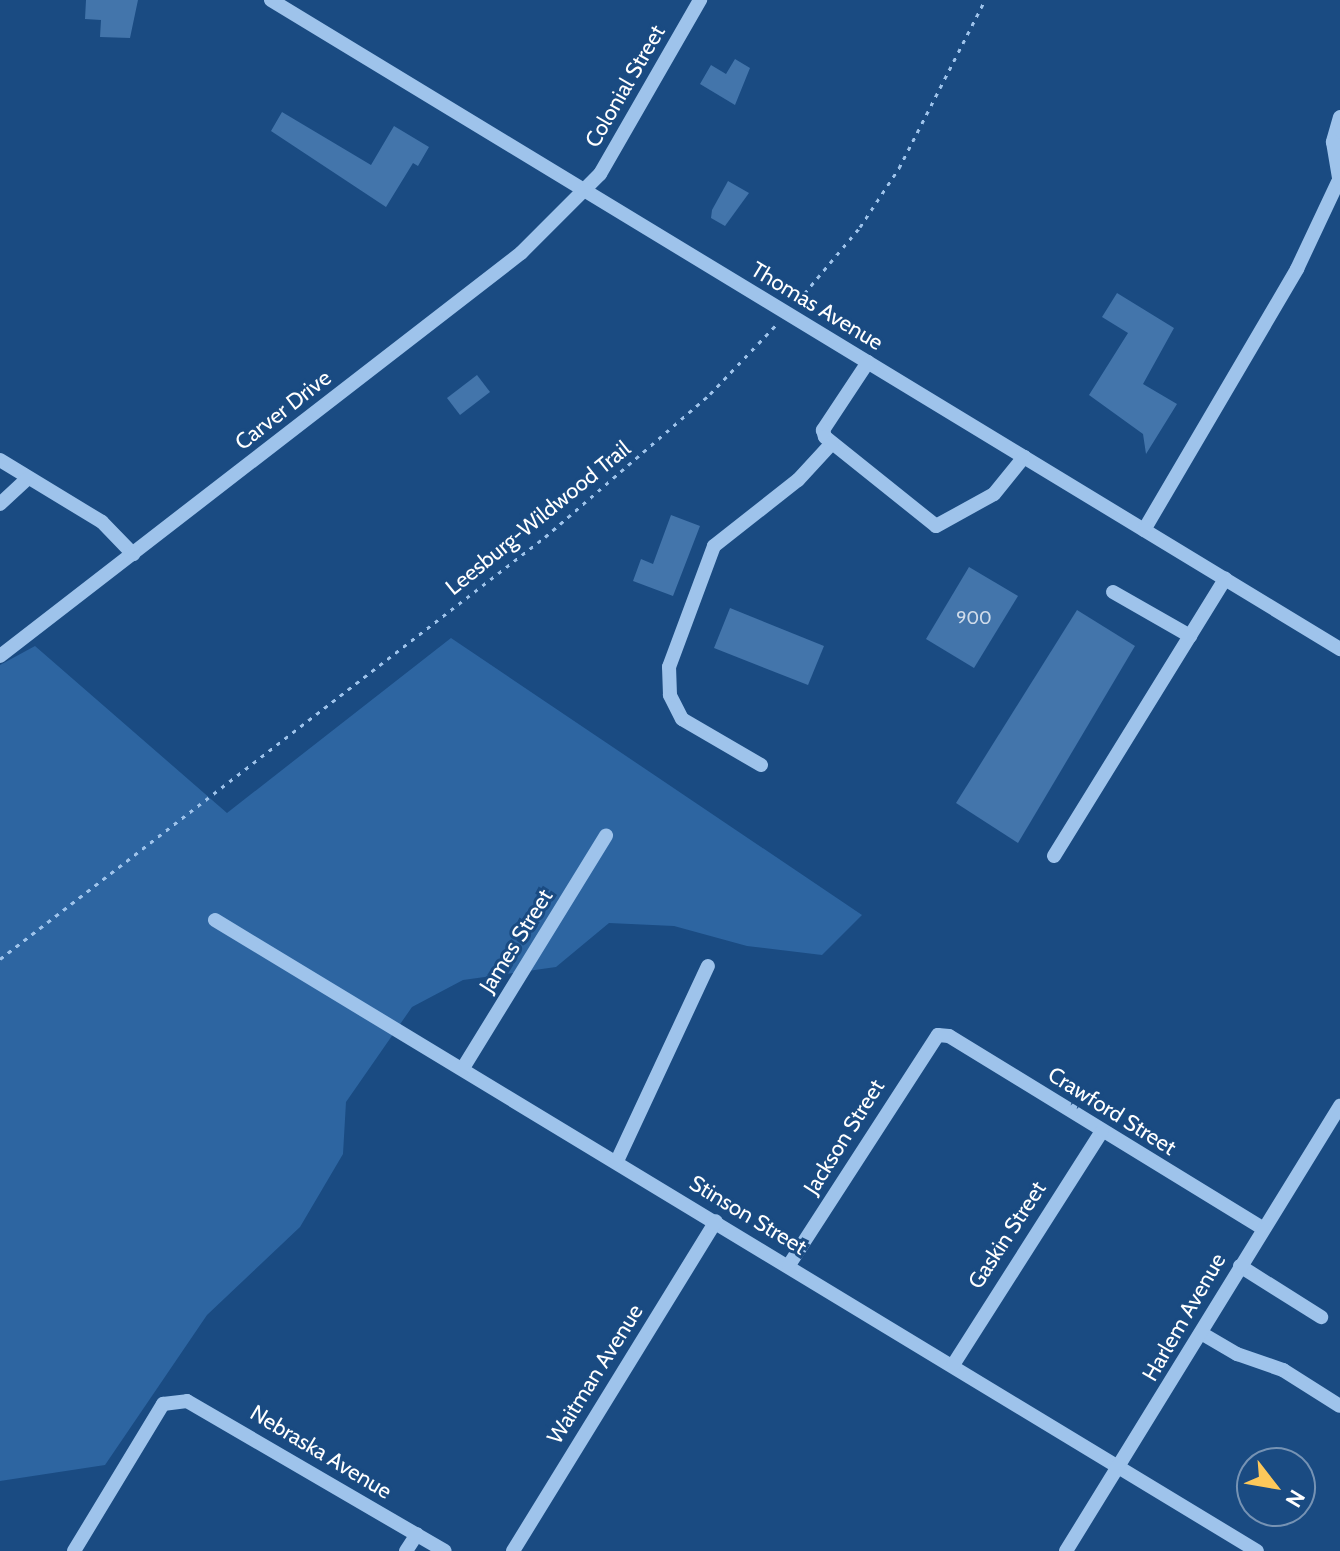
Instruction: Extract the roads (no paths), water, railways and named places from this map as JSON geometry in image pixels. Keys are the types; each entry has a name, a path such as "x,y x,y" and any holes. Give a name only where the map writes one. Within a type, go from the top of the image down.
{"street":[{"name":"Thomas Avenue","path":"271,0 1340,649"},
{"name":"Colonial Street","path":"584,190 600,174 700,0"},
{"path":"1144,530 1289,283 1339,183 1333,142 1340,117"},
{"name":"Carver Drive","path":"0,656 521,253 584,190"},
{"path":"868,362 823,430 832,443 936,526 994,494 1024,457"},
{"path":"761,765 682,719 670,695 669,667 714,546 798,480 832,443"},
{"path":"0,460 102,522 133,554"},
{"path":"0,504 27,479"},
{"path":"1054,856 1225,579"},
{"path":"1113,592 1190,636"},
{"name":"James Street","path":"463,1068 606,836"},
{"name":"Stinson Street","path":"215,920 1257,1551"},
{"path":"617,1161 708,966"},
{"name":"Crawford Street","path":"938,1035 949,1036 1262,1228"},
{"name":"Jackson Street","path":"789,1265 938,1035"},
{"name":"Harlem Avenue","path":"1066,1551 1262,1228 1340,1106"},
{"name":"Gaskin Street","path":"953,1365 1102,1131"},
{"name":"Waitman Avenue","path":"513,1551 716,1221"},
{"path":"1240,1266 1321,1317"},
{"path":"1201,1333 1237,1354 1283,1370 1340,1406"},
{"name":"Nebraska Avenue","path":"74,1551 163,1404 172,1401 194,1402 445,1551"},
{"path":"406,1551 417,1534"}]}
